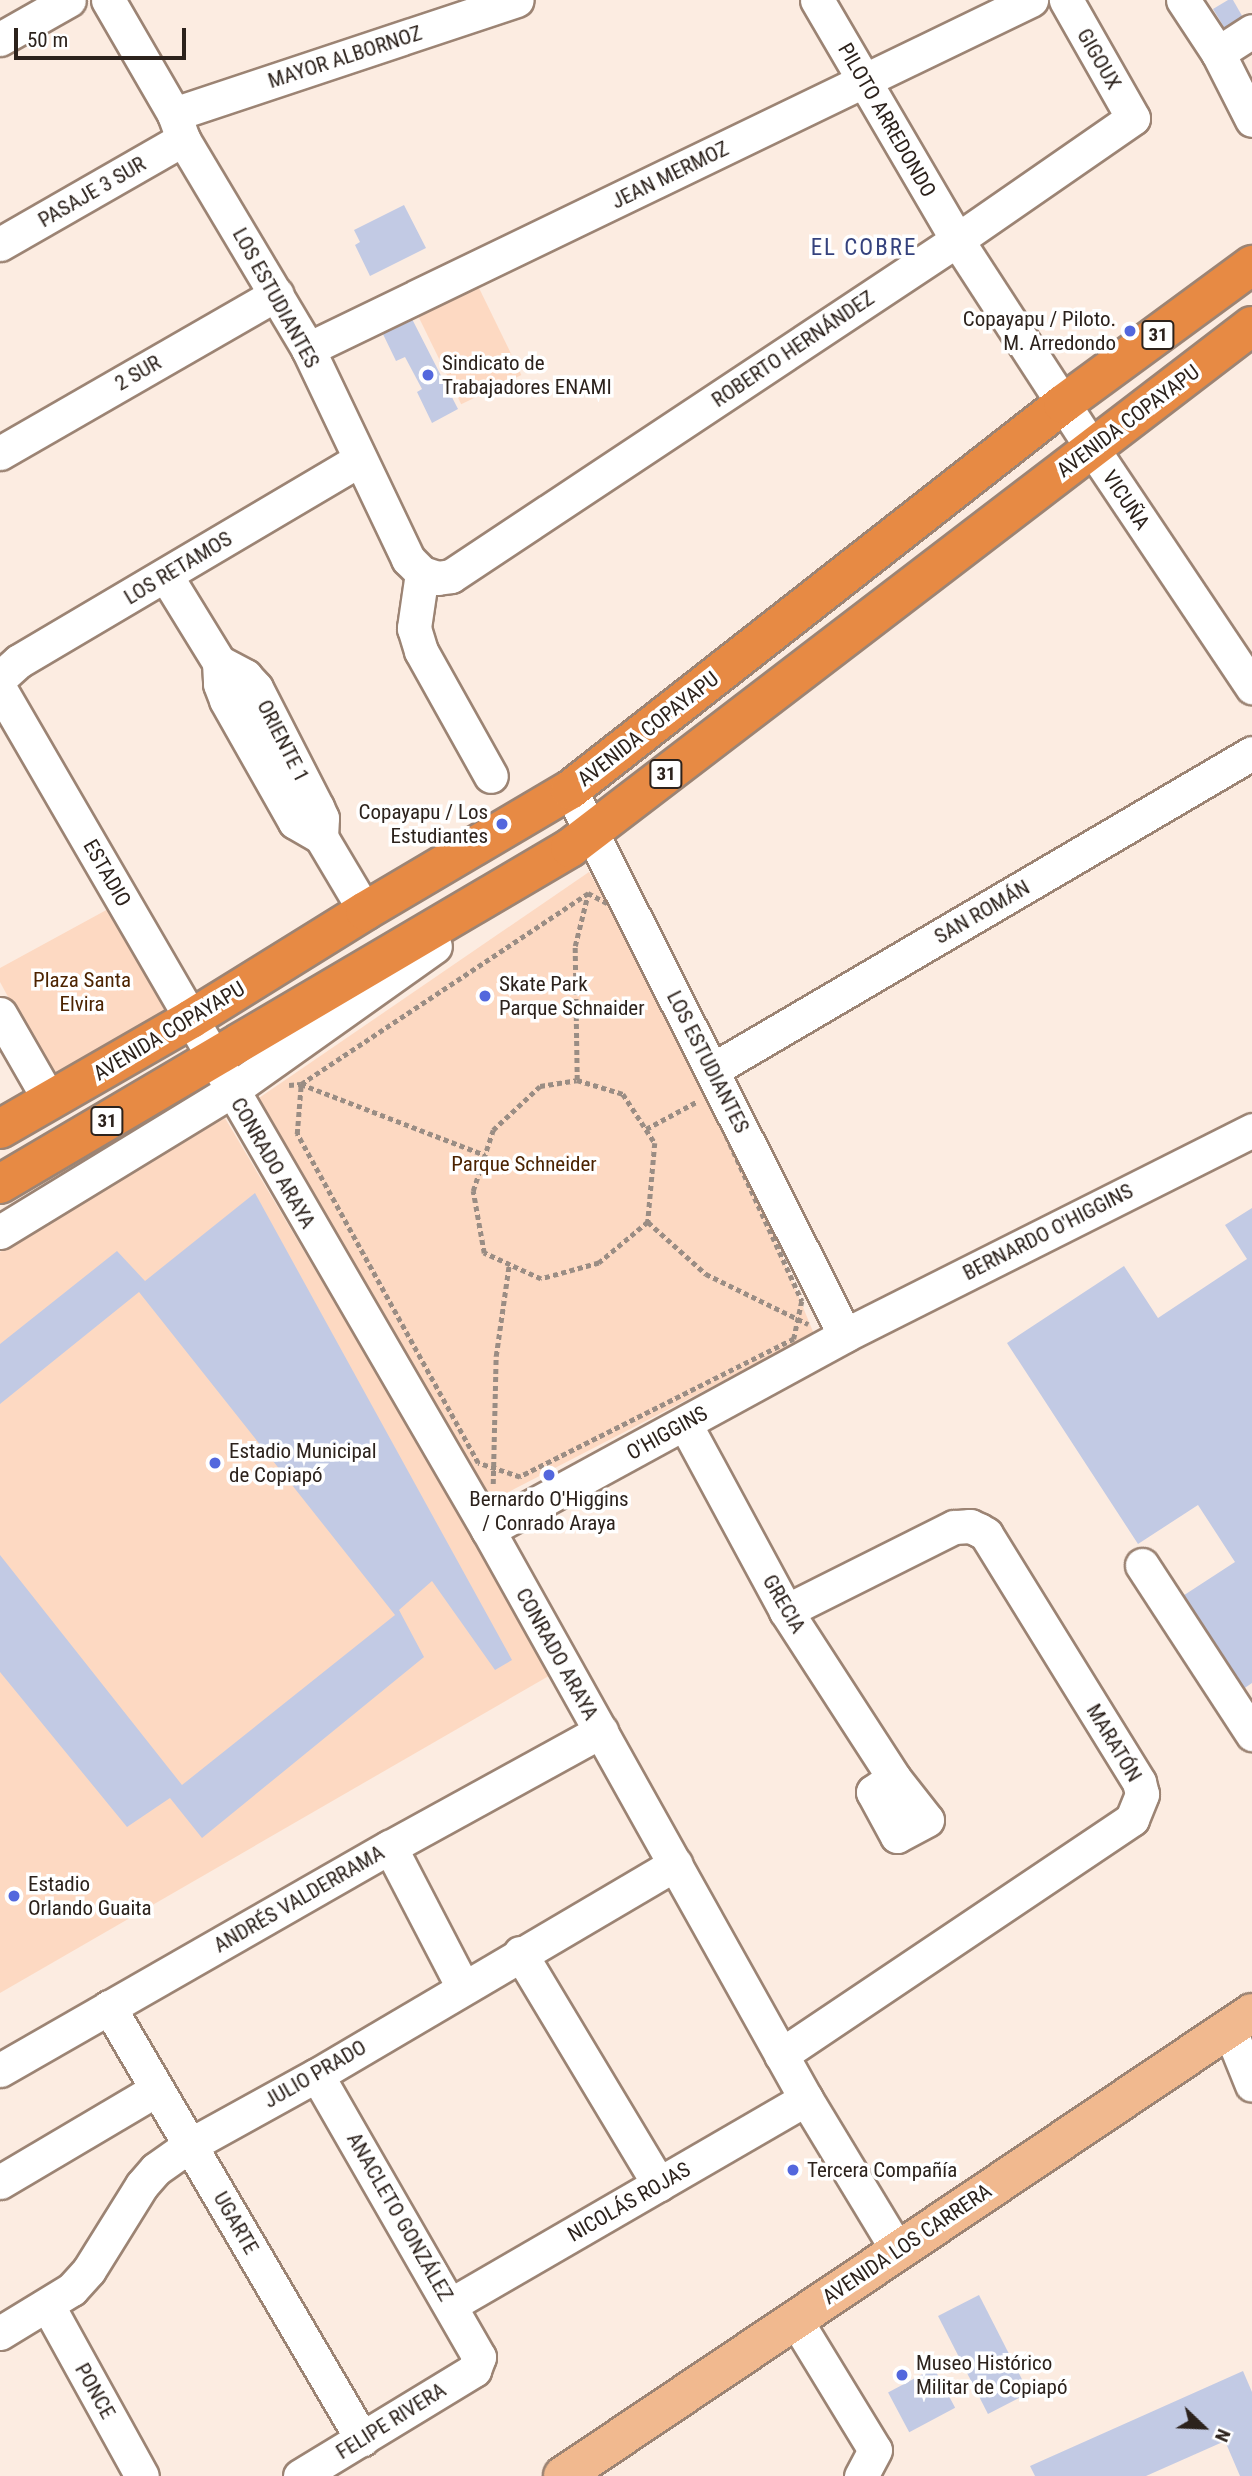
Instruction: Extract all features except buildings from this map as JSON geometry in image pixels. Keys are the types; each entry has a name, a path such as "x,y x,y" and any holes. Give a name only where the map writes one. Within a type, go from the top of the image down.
{"highway":[{"name":"AVENIDA COPAYAPU","path":"0,1129 191,1019 365,911 570,790 1063,404 1252,265"},
{"name":"AVENIDA COPAYAPU","path":"0,1184 222,1075 581,840 1252,326"},
{"path":"1091,449 1105,396 1132,354"}],"main road":[{"name":"AVENIDA LOS CARRERA","path":"563,2476 1240,2021"}],"street":[{"path":"0,39 69,0"},
{"name":"LOS ESTUDIANTES","path":"108,0 308,349 408,559 437,574"},
{"name":"MAYOR ALBORNOZ","path":"178,126 517,0"},
{"name":"PILOTO ARREDONDO","path":"817,0 957,240"},
{"name":"JEAN MERMOZ","path":"308,349 1031,0"},
{"name":"GIGOUX","path":"1066,0 1133,118"},
{"path":"1183,0 1218,53 1252,120"},
{"path":"1218,53 1252,31"},
{"name":"ROBERTO HERNÁNDEZ","path":"437,574 957,240 1133,118"},
{"name":"PASAJE 3 SUR","path":"0,244 178,126"},
{"name":"VICUÑA","path":"957,240 1091,449 1252,687"},
{"name":"2 SUR","path":"0,453 277,294"},
{"name":"LOS RETAMOS","path":"0,678 19,661 359,460"},
{"path":"437,574 414,628 421,651 491,776"},
{"name":"ORIENTE 1","path":"166,576 219,662 220,684 226,700 295,822 321,837 365,911"},
{"name":"ESTADIO","path":"0,689 222,1075"},
{"name":"SAN ROMÁN","path":"710,1083 1252,753"},
{"name":"LOS ESTUDIANTES","path":"570,790 581,840 845,1335"},
{"path":"0,1014 50,1101"},
{"name":"AVENIDA COPAYAPU","path":"0,1232 222,1075"},
{"name":"CONRADO ARAYA","path":"222,1075 488,1530 806,2099 898,2251"},
{"name":"BERNARDO O'HIGGINS","path":"845,1335 1252,1130"},
{"name":"O'HIGGINS","path":"488,1530 845,1335"},
{"name":"GRECIA","path":"685,1423 786,1611 894,1778"},
{"name":"MARATÓN","path":"781,2055 1132,1819 1142,1794 1139,1782 994,1546 986,1534 979,1530 954,1527 786,1611"},
{"path":"1142,1565 1252,1734"},
{"name":"ANDRÉS VALDERRAMA","path":"0,2070 390,1847 601,1731"},
{"path":"390,1847 463,1987"},
{"name":"JULIO PRADO","path":"0,2333 72,2289 89,2270 156,2168 190,2144 317,2075 675,1864"},
{"path":"520,1953 659,2184"},
{"name":"UGARTE","path":"110,2007 362,2439"},
{"path":"1240,2021 1252,2085"},
{"name":"ANACLETO GONZÁLEZ","path":"317,2075 452,2304 478,2353 479,2362"},
{"path":"0,2182 157,2089"},
{"name":"NICOLÁS ROJAS","path":"452,2304 806,2099"},
{"name":"PONCE","path":"48,2306 142,2476"},
{"path":"795,2319 821,2357 875,2451 861,2476"},
{"name":"FELIPE RIVERA","path":"300,2476 474,2370 479,2362"}],"path":[{"path":"301,1084 298,1135 478,1464 520,1477 794,1339 802,1301 710,1083 624,912 588,893"},
{"path":"577,1080 575,946 588,893"},
{"path":"301,1084 588,893"},
{"path":"577,1080 623,1094 646,1129 655,1143 648,1222 599,1262 541,1279 484,1253 473,1191 493,1130 540,1086 577,1080"},
{"path":"646,1129 710,1083"},
{"path":"301,1084 485,1154"},
{"path":"648,1222 706,1274 798,1321"},
{"path":"494,1469 496,1356 509,1265"}],"green space":[{"path":"478,286 521,375 461,404 418,315"},
{"name":"Parque Schneider","path":"589,872 715,1092 814,1334 487,1503 256,1100"},
{"name":"Plaza Santa Elvira","path":"110,908 168,1015 52,1078 0,982 0,968"},
{"name":"Estadio Municipal de Copiapó","path":"225,1118 554,1673 0,1993 0,1252"}],"place":[{"name":"Copayapu / Piloto. M. Arredondo","path":"1130,331"},
{"name":"Sindicato de Trabajadores ENAMI","path":"428,375"},
{"name":"Copayapu / Los Estudiantes","path":"502,824"},
{"name":"Skate Park Parque Schnaider","path":"485,996"},
{"name":"Estadio Municipal de Copiapó","path":"215,1463"},
{"name":"Bernardo O'Higgins / Conrado Araya","path":"549,1475"},
{"name":"Estadio Orlando Guaita","path":"14,1896"},
{"name":"Tercera Compañía","path":"793,2170"},
{"name":"Museo Histórico Militar de Copiapó","path":"902,2375"}],"district":[{"name":"EL COBRE","path":"864,248"}]}
